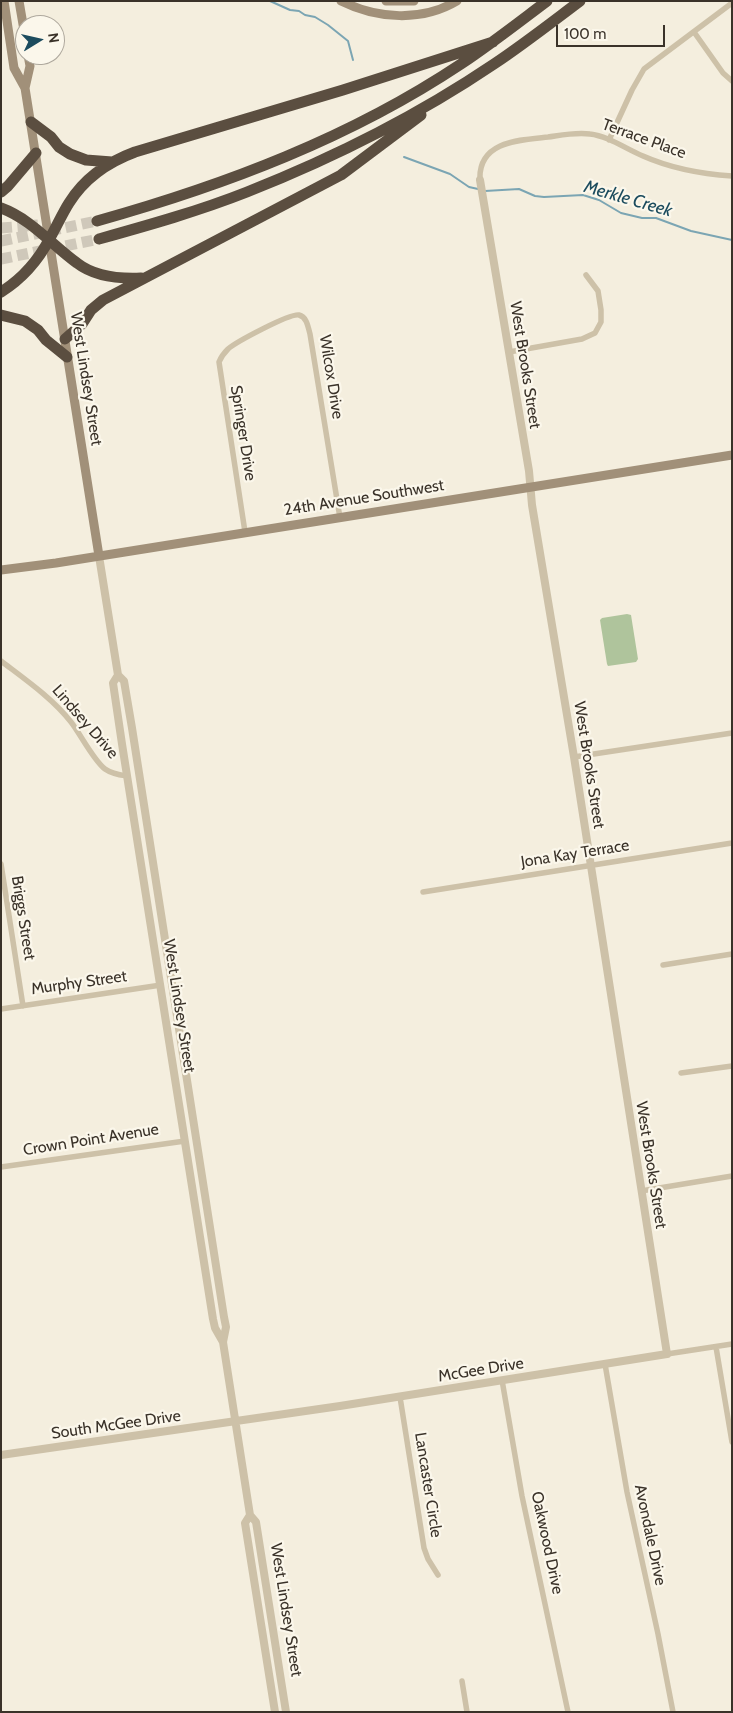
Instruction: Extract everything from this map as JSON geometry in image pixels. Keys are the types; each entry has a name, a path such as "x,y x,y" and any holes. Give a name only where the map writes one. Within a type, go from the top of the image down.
{"highway":[{"path":"97,221 198,191 282,159 395,104 461,64 548,1"},
{"path":"99,239 203,208 245,193 367,138 494,64 580,1"},
{"path":"1,292 19,279 49,240 75,194 97,172 112,162 135,152 343,90 493,42"},
{"path":"65,339 82,324 96,306 340,175 471,78"},
{"path":"31,122 51,137 59,147 78,158 112,162"},
{"path":"1,192 36,153"},
{"path":"1,208 18,216 78,264 101,274 123,279 145,278"},
{"path":"1,315 25,321 68,357"}],"main road":[{"name":"West Lindsey Street","path":"4,1 14,68 25,88 31,122 99,556"},
{"path":"19,1 21,15"},
{"path":"341,1 350,6 395,17 425,14 457,1"},
{"path":"386,1 414,1"},
{"name":"West Lindsey Street","path":"25,88 30,65"},
{"name":"24th Avenue Southwest","path":"1,570 732,455"}],"street":[{"path":"609,140 644,69 732,3"},
{"path":"694,32 723,73 732,81"},
{"name":"Terrace Place","path":"480,180 480,172 485,161 504,143 573,134 590,134 609,140 644,157 666,164 702,173 732,176"},
{"name":"West Brooks Street","path":"480,180 531,486 533,513 574,757 667,1354"},
{"path":"509,352 582,339 589,337 595,332 601,322 598,291 586,275"},
{"name":"Wilcox Drive","path":"235,344 289,316 299,315 306,319 340,518"},
{"name":"Springer Drive","path":"235,344 227,350 219,366 245,532"},
{"name":"West Lindsey Street","path":"99,556 118,675 124,681 134,742 226,1327 223,1342 235,1422 250,1515 256,1522 286,1712"},
{"name":"Lindsey Drive","path":"1,661 38,690 70,721 106,770 113,774 127,776"},
{"name":"West Lindsey Street","path":"118,675 113,683 127,776 215,1328 223,1342"},
{"path":"574,757 732,733"},
{"path":"122,744 134,742"},
{"path":"127,776 139,776"},
{"name":"Jona Kay Terrace","path":"423,892 732,843"},
{"name":"Briggs Street","path":"1,864 23,1006"},
{"path":"663,965 732,954"},
{"path":"157,960 168,958"},
{"path":"161,989 173,990"},
{"name":"Murphy Street","path":"1,1009 161,989"},
{"path":"680,1073 732,1066"},
{"name":"Crown Point Avenue","path":"1,1168 185,1140"},
{"path":"641,1191 732,1176"},
{"path":"195,1204 207,1202"},
{"path":"200,1233 211,1231"},
{"name":"McGee Drive","path":"235,1422 732,1344"},
{"path":"716,1346 732,1442"},
{"name":"Avondale Drive","path":"604,1364 626,1492 658,1634 673,1712"},
{"name":"Oakwood Drive","path":"502,1380 522,1496 568,1712"},
{"name":"Lancaster Circle","path":"400,1397 424,1548 428,1559 438,1574"},
{"name":"South McGee Drive","path":"1,1455 235,1422"},
{"name":"West Lindsey Street","path":"250,1515 245,1523 275,1712"},
{"path":"462,1681 467,1712"}],"green space":[{"path":"631,615 638,659 636,662 608,666 600,620 602,618"}],"waterway":[{"name":"Merkle Creek","path":"270,1 290,10 315,17 328,25 348,41 353,60"},
{"name":"Merkle Creek","path":"404,157 450,174 469,187 478,189"},
{"name":"Merkle Creek","path":"485,191 519,189 535,196 544,197 583,195 599,200 621,213 642,218 656,218 691,231 732,240"}],"tunnel":[{"path":"1,241 97,221"},
{"path":"1,228 38,225"},
{"path":"1,259 99,239"}]}
